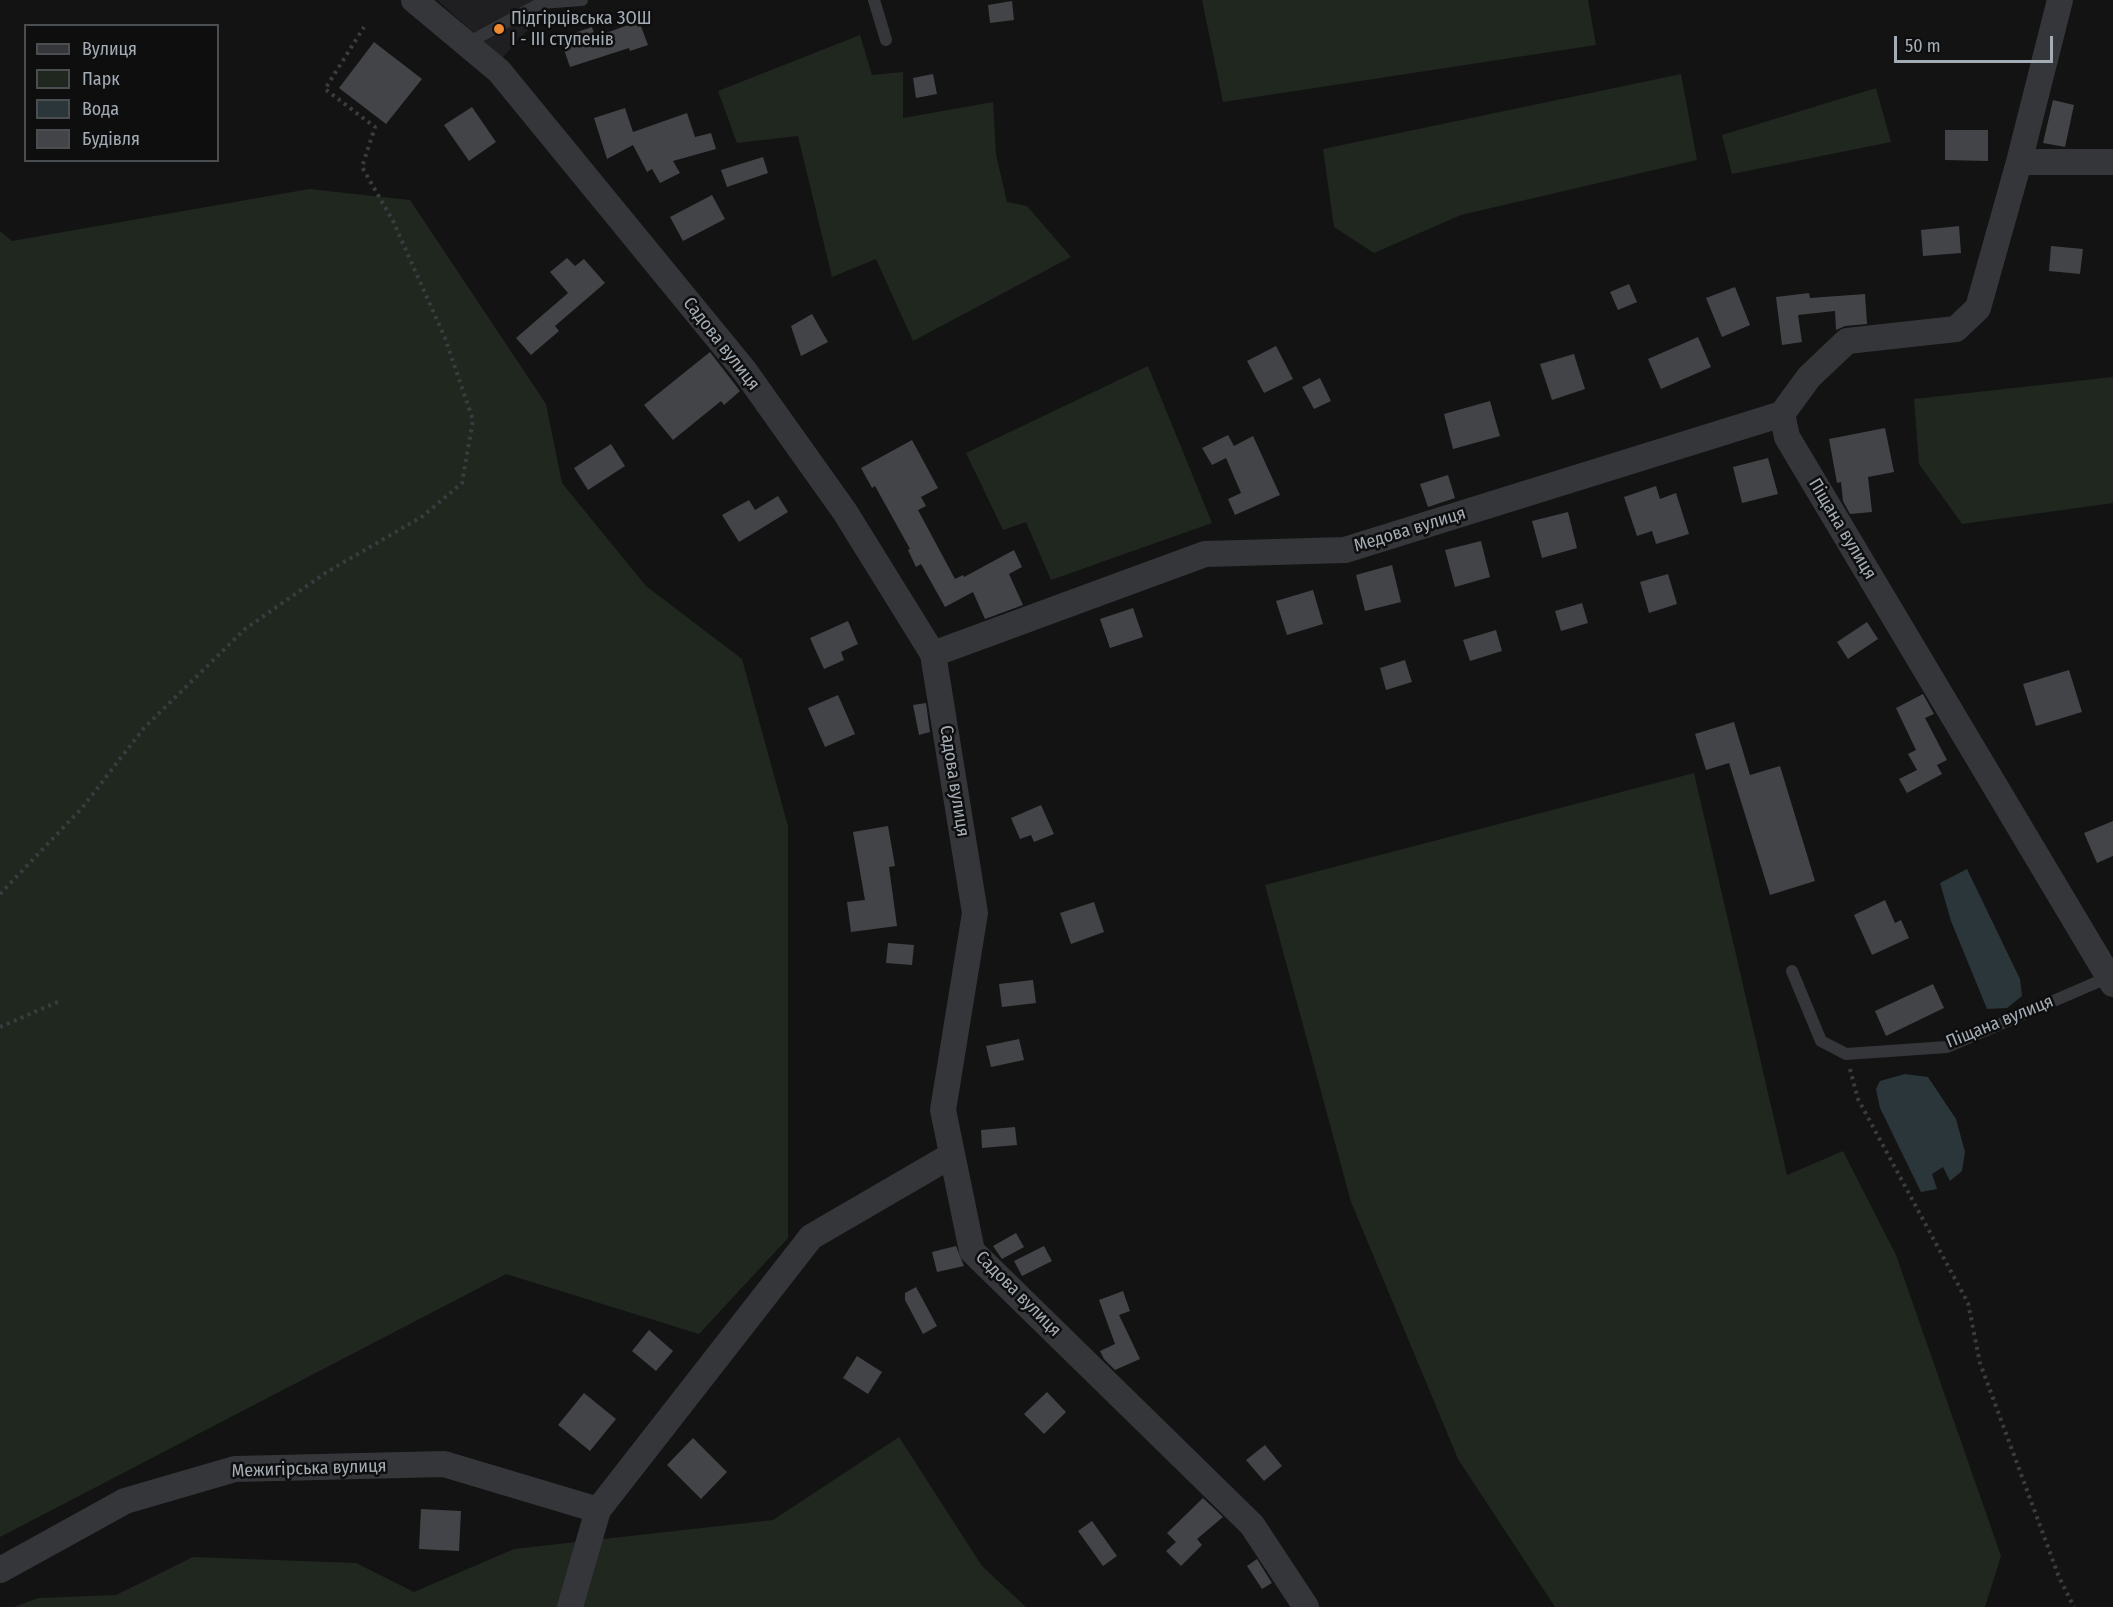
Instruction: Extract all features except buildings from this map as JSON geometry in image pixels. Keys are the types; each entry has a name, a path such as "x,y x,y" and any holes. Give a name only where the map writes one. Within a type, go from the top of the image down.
{"street":[{"name":"Садова вулиця","path":"414,0 465,45 499,71 744,370 845,512 933,654 975,913 943,1110 972,1251 1252,1525 1306,1607"},
{"path":"1782,414 1809,377 1847,341 1956,329 1978,308 2019,162 2060,0"},
{"path":"2019,162 2113,162"},
{"name":"Медова вулиця","path":"933,654 1205,554 1345,550 1782,414"},
{"name":"Піщана вулиця","path":"1782,414 1787,437 2111,980"},
{"path":"570,1607 598,1510 812,1238 952,1155"},
{"name":"Межигірська вулиця","path":"0,1570 126,1501 235,1469 444,1464 598,1510"}],"lane":[{"path":"465,45 541,3 582,0"},
{"path":"874,0 886,39"},
{"path":"1792,971 1821,1041 1846,1054"},
{"name":"Піщана вулиця","path":"1846,1054 1947,1047 2111,980"}],"path":[{"path":"0,894 81,808 144,728 245,629 327,572 423,516 462,483 473,420 440,327 393,222 362,167 375,128 325,89 364,27"},
{"path":"0,1027 62,1000"},
{"path":"1846,1054 1858,1099 1968,1303 1980,1363 2059,1577 2074,1607"}],"shaded area":[{"name":"Підгірцівська ЗОШ І - ІІІ ступенів","path":"437,0 555,0 502,58"}],"green space":[{"path":"1202,0 1588,0 1596,45 1223,102"},
{"path":"860,35 872,75 903,72 903,118 993,102 996,154 1007,202 1027,206 1071,257 913,341 876,259 832,277 798,136 737,143 718,91"},
{"path":"1681,74 1697,160 1461,215 1374,253 1334,227 1323,149"},
{"path":"1876,88 1891,142 1732,174 1722,135"},
{"path":"309,189 410,200 546,404 562,483 646,586 742,659 788,826 788,1238 699,1334 506,1274 0,1537 0,231 12,241"},
{"path":"1148,366 1212,523 1051,580 1026,522 1003,530 966,453"},
{"path":"2113,377 2113,503 1962,524 1919,464 1914,399"},
{"path":"1694,773 1787,1175 1843,1151 1896,1255 2001,1556 1985,1607 1555,1607 1458,1459 1351,1202 1265,885"},
{"path":"899,1437 982,1566 1026,1607 14,1607 38,1598 116,1595 193,1557 356,1563 414,1592 514,1549 773,1520"}],"water":[{"path":"1967,869 2020,979 2022,996 2007,1008 1987,1009 1951,921 1940,883"},
{"path":"1905,1074 1928,1077 1956,1119 1965,1152 1962,1171 1950,1181 1943,1167 1932,1174 1937,1189 1921,1192 1880,1108 1876,1089 1880,1081"}],"place":[{"name":"Підгірцівська ЗОШ І - ІІІ ступенів","path":"499,29"}]}
